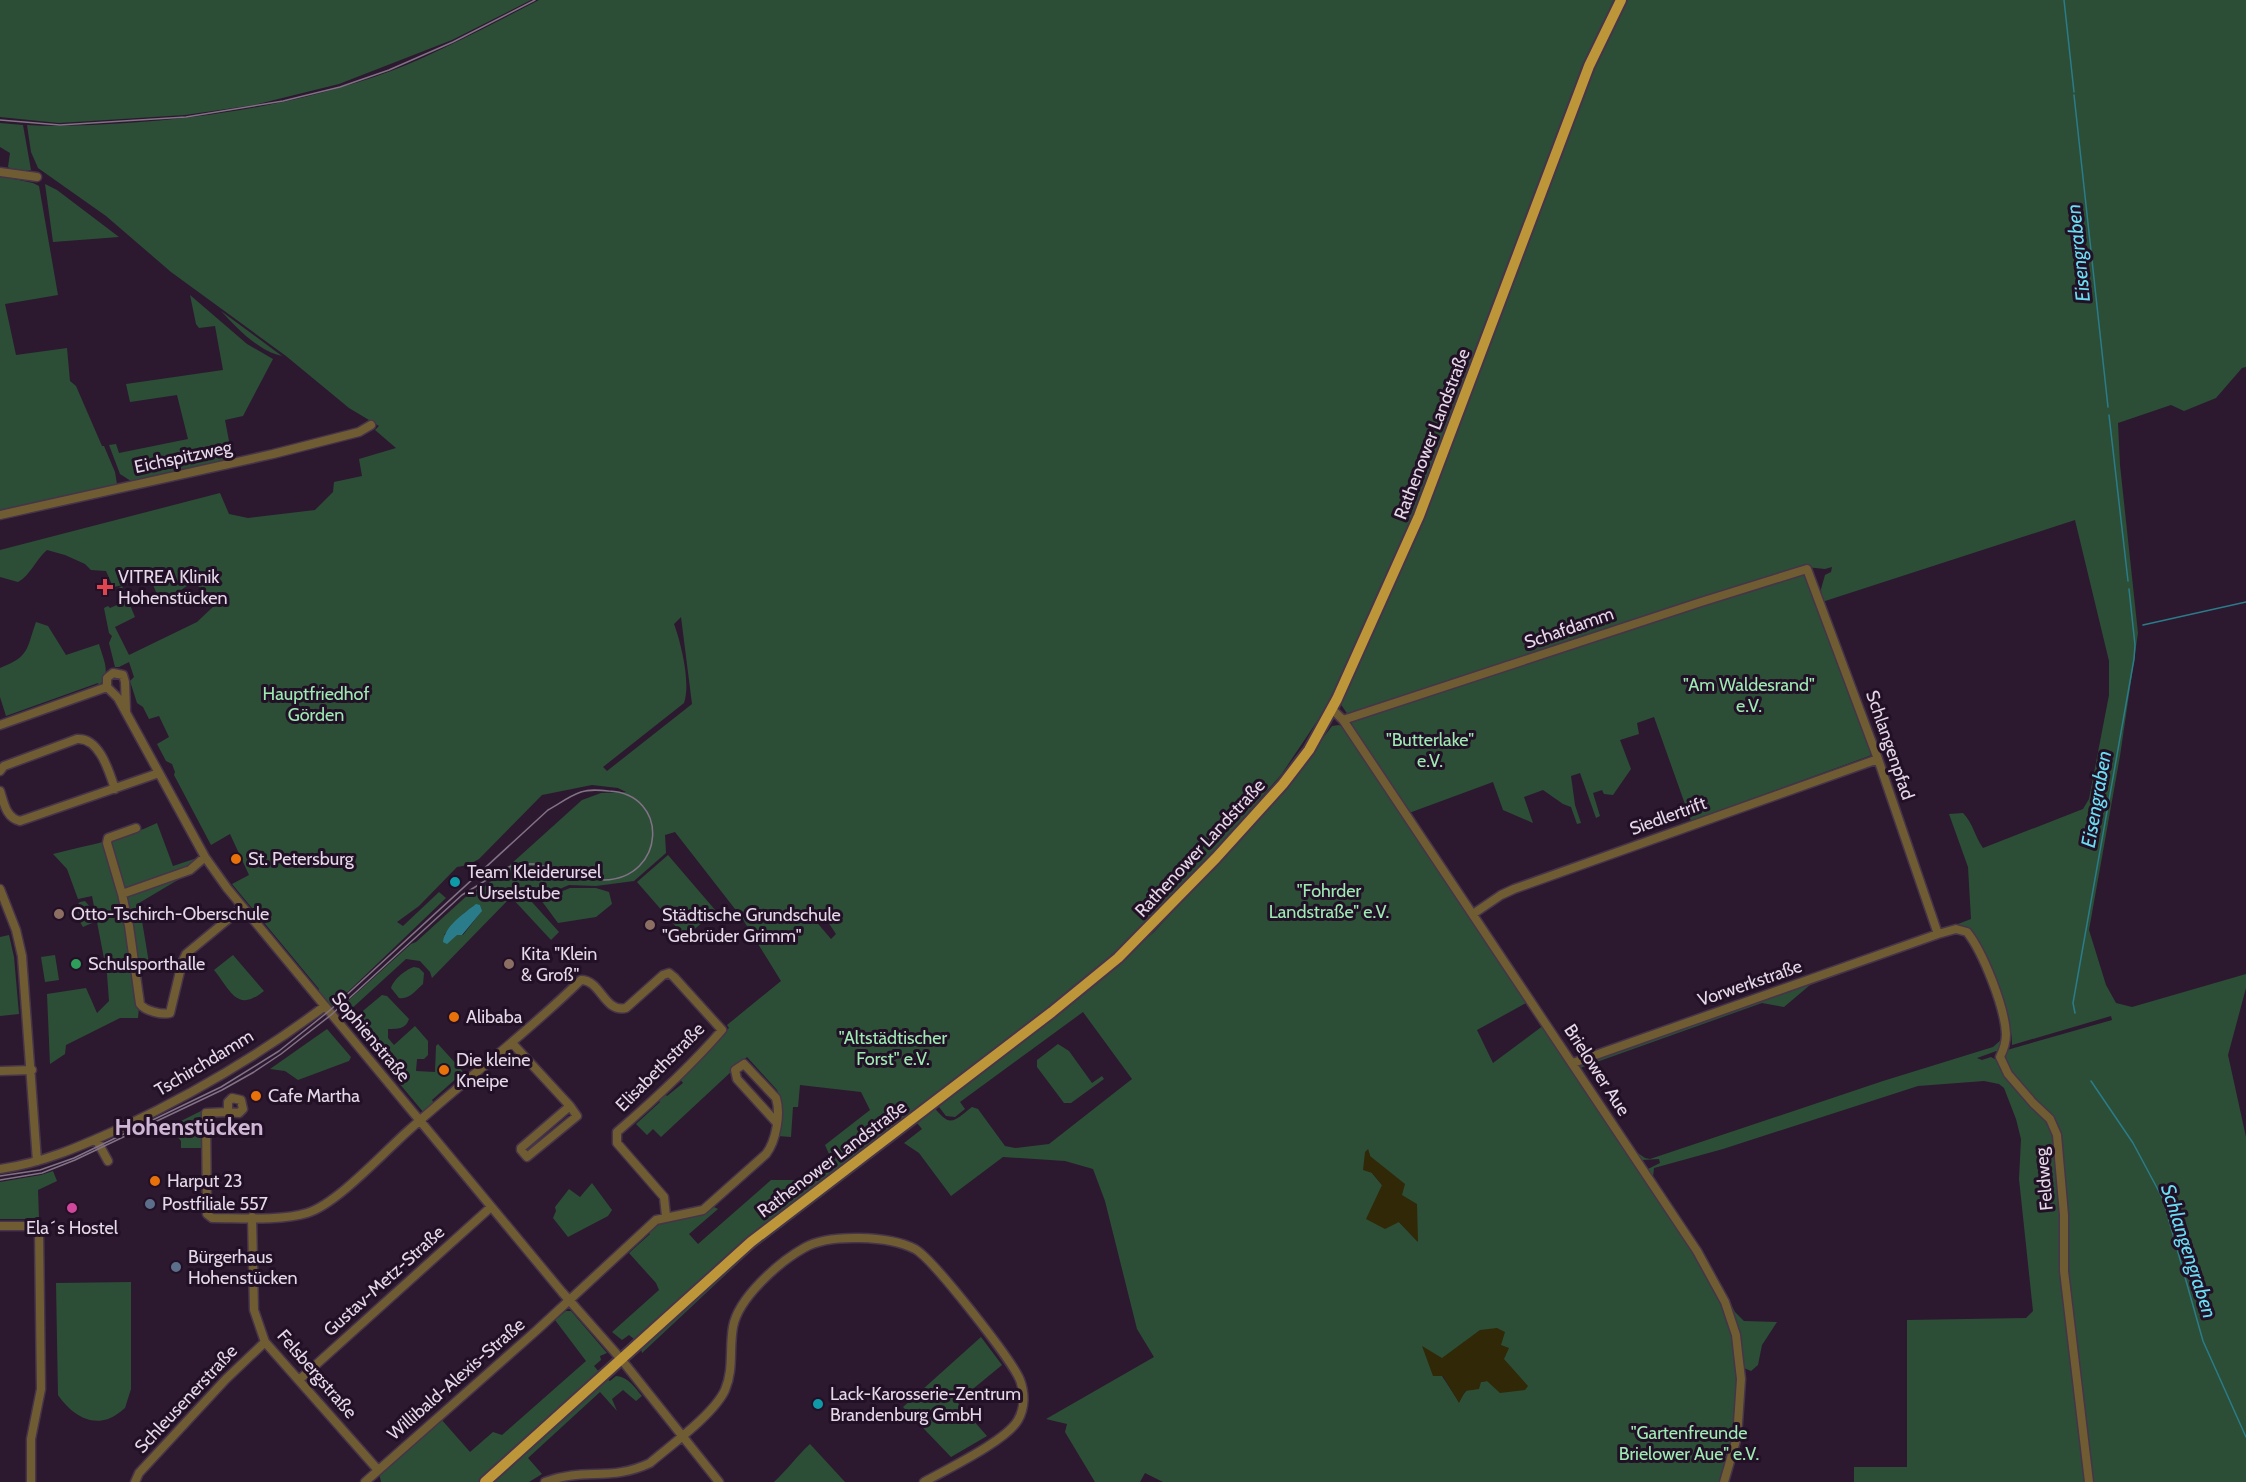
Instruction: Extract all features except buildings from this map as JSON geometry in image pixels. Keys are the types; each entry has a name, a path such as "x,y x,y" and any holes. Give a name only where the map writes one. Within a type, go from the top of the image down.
{"main road":[{"name":"Rathenower Landstraße","path":"485,1482 751,1242 1052,1012 1118,958 1209,866 1283,784 1309,750 1332,709 1419,516 1589,66 1621,0"}],"street":[{"path":"0,172 37,177"},
{"name":"Eichspitzweg","path":"0,516 274,454 359,432 371,425"},
{"name":"Schafdamm","path":"1343,720 1720,595 1807,569"},
{"name":"Schlangenpfad","path":"1807,569 1878,759 1938,934"},
{"name":"Sophienstraße","path":"126,713 123,675 113,673 107,678 107,687 118,699 206,857 227,888 419,1121 621,1359 719,1482"},
{"path":"0,725 107,687"},
{"name":"Brielower Aue","path":"1332,709 1343,720 1573,1063 1702,1258 1719,1288 1731,1319 1738,1353 1740,1392 1737,1437 1724,1482"},
{"path":"0,771 4,766 84,738 96,748 110,773 115,789"},
{"name":"Siedlertrift","path":"1473,914 1514,888 1878,759"},
{"path":"0,791 8,813 14,820 20,821 159,774"},
{"path":"136,828 108,838 107,843 129,926 140,1004 143,1008 166,1014 170,1012 186,954 243,907"},
{"path":"122,894 190,870 206,857"},
{"path":"0,889 16,930 22,956 37,1161"},
{"name":"Feldweg","path":"1938,934 1956,929 1967,932 1972,937 2003,1015 2006,1035 2000,1057 2002,1062 2018,1086 2050,1119 2057,1135 2064,1215 2064,1271 2089,1482"},
{"name":"Vorwerkstraße","path":"1573,1063 1938,934"},
{"name":"Elisabethstraße","path":"512,1043 581,980 591,982 612,1007 619,1009 626,1008 663,975 669,973 675,977 722,1030 702,1050 693,1064 617,1132 617,1143 664,1197 666,1216"},
{"name":"Tschirchdamm","path":"0,1168 50,1158 96,1139 207,1085 325,1006"},
{"path":"228,1112 206,1113 207,1214 212,1218 293,1216 318,1209 512,1043 570,1106 577,1116 527,1157 521,1149 570,1106"},
{"path":"666,1216 703,1210 771,1147 776,1122 778,1105 776,1098 744,1064 740,1065 735,1070 738,1079 776,1122"},
{"path":"0,1071 32,1070"},
{"path":"96,1139 108,1161"},
{"name":"Gustav-Metz-Straße","path":"299,1380 491,1207"},
{"name":"Willibald-Alexis-Straße","path":"365,1482 656,1220 666,1216"},
{"name":"Felsbergstraße","path":"252,1217 254,1310 265,1342 378,1470"},
{"path":"0,1226 36,1226 39,1231 41,1389 31,1439 31,1482"},
{"path":"545,1482 564,1477 621,1478 641,1470 713,1407 723,1393 731,1371 735,1319 746,1298 794,1254 812,1244 832,1239 893,1242 918,1251 936,1267 1015,1370 1024,1395 1022,1412 1010,1430 924,1482"},
{"name":"Schleusenerstraße","path":"135,1482 140,1473 226,1379 265,1342"}],"green space":[{"path":"0,0 531,0 452,40 339,84 254,105 185,115 59,123 0,117"},
{"path":"539,0 1617,0 1374,611 1324,711 1281,775 1212,854 1116,955 634,1339 629,1335 622,1340 612,1332 659,1290 656,1283 629,1253 650,1234 648,1230 657,1222 712,1206 718,1209 689,1234 698,1244 771,1180 794,1180 805,1184 833,1163 825,1145 870,1110 861,1092 800,1085 798,1107 793,1107 791,1137 778,1136 781,1107 777,1090 747,1057 661,1137 653,1129 647,1135 636,1124 660,1102 657,1098 664,1093 667,1096 683,1083 680,1079 729,1028 727,1025 781,981 742,918 675,832 665,835 666,853 634,881 596,886 569,885 531,901 559,932 551,940 511,897 432,978 430,972 420,961 406,959 349,1011 340,1013 338,1010 411,944 471,892 485,886 499,875 582,800 601,793 626,792 618,788 592,785 542,795 479,859 468,865 457,867 419,906 397,922 403,926 439,892 446,898 331,1008 317,992 319,989 232,884 249,875 230,834 211,845 174,775 172,764 166,761 157,744 169,737 159,716 149,719 143,707 137,703 130,681 134,677 129,662 115,667 109,643 112,636 109,633 104,608 119,604 118,602 122,600 117,589 122,586 135,617 115,627 129,655 197,622 215,605 194,581 161,604 151,580 113,587 106,571 91,570 85,564 47,550 26,576 18,582 0,577 0,550 220,493 229,514 248,518 315,510 333,492 334,482 362,476 359,459 396,448 375,430 379,426 349,408 286,356 171,272 106,216 38,168 31,152 27,125 127,123 194,117 261,106 327,91 410,63","holes":["681,617 692,704 607,771 603,767 684,703 686,674 674,624","475,905 480,905 481,912 463,935 444,935 463,914","822,913 836,934 831,939 814,919"]},
{"path":"1626,0 2246,0 2246,367 2242,368 2216,398 2184,411 2171,405 2118,423 2120,465 2138,633 2120,756 2089,930 2106,985 2116,1003 2132,1007 2246,974 2246,988 2228,1055 2246,1137 2246,1482 2091,1482 2068,1272 2060,1134 2009,1070 2004,1058 2007,1050 2112,1020 2111,1016 2012,1045 2003,1004 1973,933 1965,926 1950,927 1971,919 1968,867 1949,814 1963,813 1983,848 2083,809 2089,799 2109,695 2109,661 2075,520 1822,602 1821,589 1825,575 1831,572 1832,567 1825,569 1806,567 1873,748 1872,755 1691,821 1654,717 1637,723 1639,734 1620,740 1631,769 1613,795 1604,794 1602,790 1593,793 1600,816 1596,818 1580,773 1571,776 1575,805 1581,823 1577,824 1571,807 1543,790 1524,797 1533,823 1503,810 1493,782 1409,813 1352,726 1352,721 1340,703 1523,252 1595,66"},
{"path":"0,123 23,125 31,170 15,171 8,167 10,153 0,147"},
{"path":"0,176 39,186 58,295 5,304 16,355 67,348 70,381 76,386 102,446 104,446 115,472 117,484 114,488 0,513"},
{"path":"45,184 57,190 119,237 53,242"},
{"path":"190,295 247,344 273,359 243,416 225,420 233,462 134,483 120,474 109,445 116,444 119,453 188,439 177,395 130,402 126,384 223,370 215,326 199,328 196,324"},
{"path":"221,311 282,356 256,344"},
{"path":"36,622 48,626 66,655 99,644 106,671 105,676 99,685 98,683 6,716 0,697 0,668 17,660 26,651"},
{"path":"1339,725 1344,728 1528,1002 1477,1030 1493,1063 1544,1025 1695,1252 1716,1288 1731,1329 1738,1379 1735,1430 1721,1482 1163,1482 1145,1473 1140,1482 1095,1482 1065,1432 1067,1424 1046,1419 1154,1357 1137,1329 1105,1201 1093,1169 1065,1161 1003,1157 951,1196 919,1153 904,1143 922,1129 917,1123 752,1250 642,1353 641,1349 763,1237 933,1106 948,1120 956,1119 972,1107 978,1109 1005,1146 1015,1148 1049,1144 1132,1079 1083,1012 960,1102 965,1109 955,1117 946,1116 939,1107 940,1101 1063,1009 1154,932 1283,791 1332,726","holes":["1368,1149 1370,1156 1401,1195 1417,1241 1399,1222 1382,1185 1372,1173","1423,1347 1442,1359 1525,1390 1487,1381 1470,1387 1459,1402"]},
{"path":"157,823 173,866 194,859 198,868 139,903 149,963 143,964 138,1018 120,1018 66,1045 65,1054 50,1064 47,994 86,988 97,1013 109,1001 107,974 92,896 78,899 67,869 53,854 119,837"},
{"path":"668,855 716,911 685,937 637,882"},
{"path":"570,888 596,888 609,892 612,904 596,917 558,923 541,900"},
{"path":"85,901 90,907 92,923 83,927 77,905"},
{"path":"1950,934 1810,985 1784,1007 1762,1003 1580,1068 1580,1064"},
{"path":"9,935 14,957 19,1014 0,1016 0,937"},
{"path":"55,955 59,980 45,982 41,957"},
{"path":"233,955 264,991 247,1000 241,1000 230,992 214,970"},
{"path":"414,967 424,973 423,984 409,996 399,998 391,988 392,985 400,975"},
{"path":"382,995 387,996 409,1019 404,1027 388,1029 388,1038 394,1045 415,1026 428,1041 428,1055 424,1059 417,1059 416,1071 435,1072 438,1044 468,1077 464,1080 459,1076 432,1100 435,1105 424,1113 358,1034 352,1020"},
{"path":"327,1029 351,1057 349,1061 298,1080 285,1071 270,1069"},
{"path":"2002,1039 2002,1049 1977,1058 1982,1060 1991,1057 2000,1062 2052,1126 2085,1482 1854,1482 1854,1467 1907,1467 1907,1320 2026,1318 2033,1311 2019,1179 2021,1139 2004,1088 1999,1084 1984,1081 1918,1086 1723,1149 1654,1168 1653,1177 1648,1169 1660,1163 1659,1159 1642,1160 1635,1151 1650,1159 1883,1081 1993,1047"},
{"path":"1058,1044 1069,1051 1092,1083 1102,1076 1104,1079 1071,1103 1064,1103 1037,1067 1037,1060"},
{"path":"203,1110 203,1148 181,1148 181,1141 169,1127"},
{"path":"53,1171 57,1181 38,1190 39,1219 0,1219 0,1182"},
{"path":"592,1183 612,1210 608,1216 568,1237 553,1218 555,1207 569,1189 580,1197"},
{"path":"131,1282 131,1389 125,1408 108,1419 100,1421 86,1419 73,1411 58,1395 56,1283"},
{"path":"1722,1287 1735,1312 1744,1321 1777,1322 1762,1345 1758,1365 1751,1371 1744,1368 1733,1317"},
{"path":"566,1311 571,1311 607,1353 600,1356 601,1360 594,1366 600,1373 479,1482 381,1482 379,1473 441,1419 470,1452 493,1432 502,1435 586,1361 555,1320"},
{"path":"981,1337 1002,1365 957,1402 987,1436 951,1457 903,1407"},
{"path":"616,1376 628,1381 642,1396 636,1401 623,1390 612,1399 617,1411 600,1392 528,1458 542,1474 529,1482 492,1482 607,1379 610,1381"},
{"path":"810,1444 845,1482 774,1482 800,1454"}],"sand":[{"path":"1368,1149 1370,1156 1405,1184 1402,1195 1417,1204 1418,1242 1399,1222 1385,1229 1366,1219 1382,1185 1372,1173 1363,1170 1365,1152"},
{"path":"1497,1328 1505,1332 1501,1345 1509,1348 1504,1359 1528,1386 1525,1390 1500,1393 1487,1381 1481,1382 1479,1389 1465,1391 1459,1403 1443,1376 1433,1376 1422,1346 1442,1358 1480,1330"}],"water":[{"path":"476,904 480,905 482,911 462,935 457,935 447,944 443,942 451,926"}],"waterway":[{"name":"Eisengraben","path":"2064,0 2074,92"},
{"name":"Eisengraben","path":"2074,95 2108,407"},
{"name":"Eisengraben","path":"2109,415 2128,581"},
{"name":"Eisengraben","path":"2075,1013 2073,1003 2134,659 2135,645 2129,589"},
{"path":"2143,625 2246,602"},
{"name":"Schlangengraben","path":"2091,1081 2133,1143 2163,1199 2203,1341 2246,1437"}],"tram line":[{"path":"0,1176 40,1170 74,1158 221,1087 279,1051 329,1011 548,810 568,798 591,790 609,791 629,796 643,806 651,820 653,836 649,852 640,866 625,876 604,880 534,864 518,864 506,868 462,895 331,1015 254,1072 222,1090 75,1160 42,1173 0,1180"}],"railway":[{"path":"0,120 60,125 186,117 283,101 340,87 389,70 453,42 535,0"}],"place":[{"name":"VITREA Klinik Hohenstücken","path":"105,587"},
{"name":"St. Petersburg","path":"236,859"},
{"name":"Team Kleiderursel - Urselstube","path":"455,882"},
{"name":"Otto-Tschirch-Oberschule","path":"59,914"},
{"name":"Städtische Grundschule \"Gebrüder Grimm\"","path":"650,925"},
{"name":"Schulsporthalle","path":"76,964"},
{"name":"Kita \"Klein & Groß\"","path":"509,964"},
{"name":"Alibaba","path":"454,1017"},
{"name":"Die kleine Kneipe","path":"444,1070"},
{"name":"Cafe Martha","path":"256,1096"},
{"name":"Harput 23","path":"155,1181"},
{"name":"Postfiliale 557","path":"150,1204"},
{"name":"Ela´s Hostel","path":"72,1208"},
{"name":"Bürgerhaus Hohenstücken","path":"176,1267"},
{"name":"Lack-Karosserie-Zentrum Brandenburg GmbH","path":"818,1404"}],"district":[{"name":"Hohenstücken","path":"189,1127"}],"park label":[{"name":"\"Am Waldesrand\" e.V.","path":"1749,695"},
{"name":"Hauptfriedhof Görden","path":"316,704"},
{"name":"\"Butterlake\" e.V.","path":"1430,750"},
{"name":"\"Fohrder Landstraße\" e.V.","path":"1329,901"},
{"name":"\"Altstädtischer Forst\" e.V.","path":"893,1048"},
{"name":"\"Gartenfreunde Brielower Aue\" e.V.","path":"1689,1443"}]}
